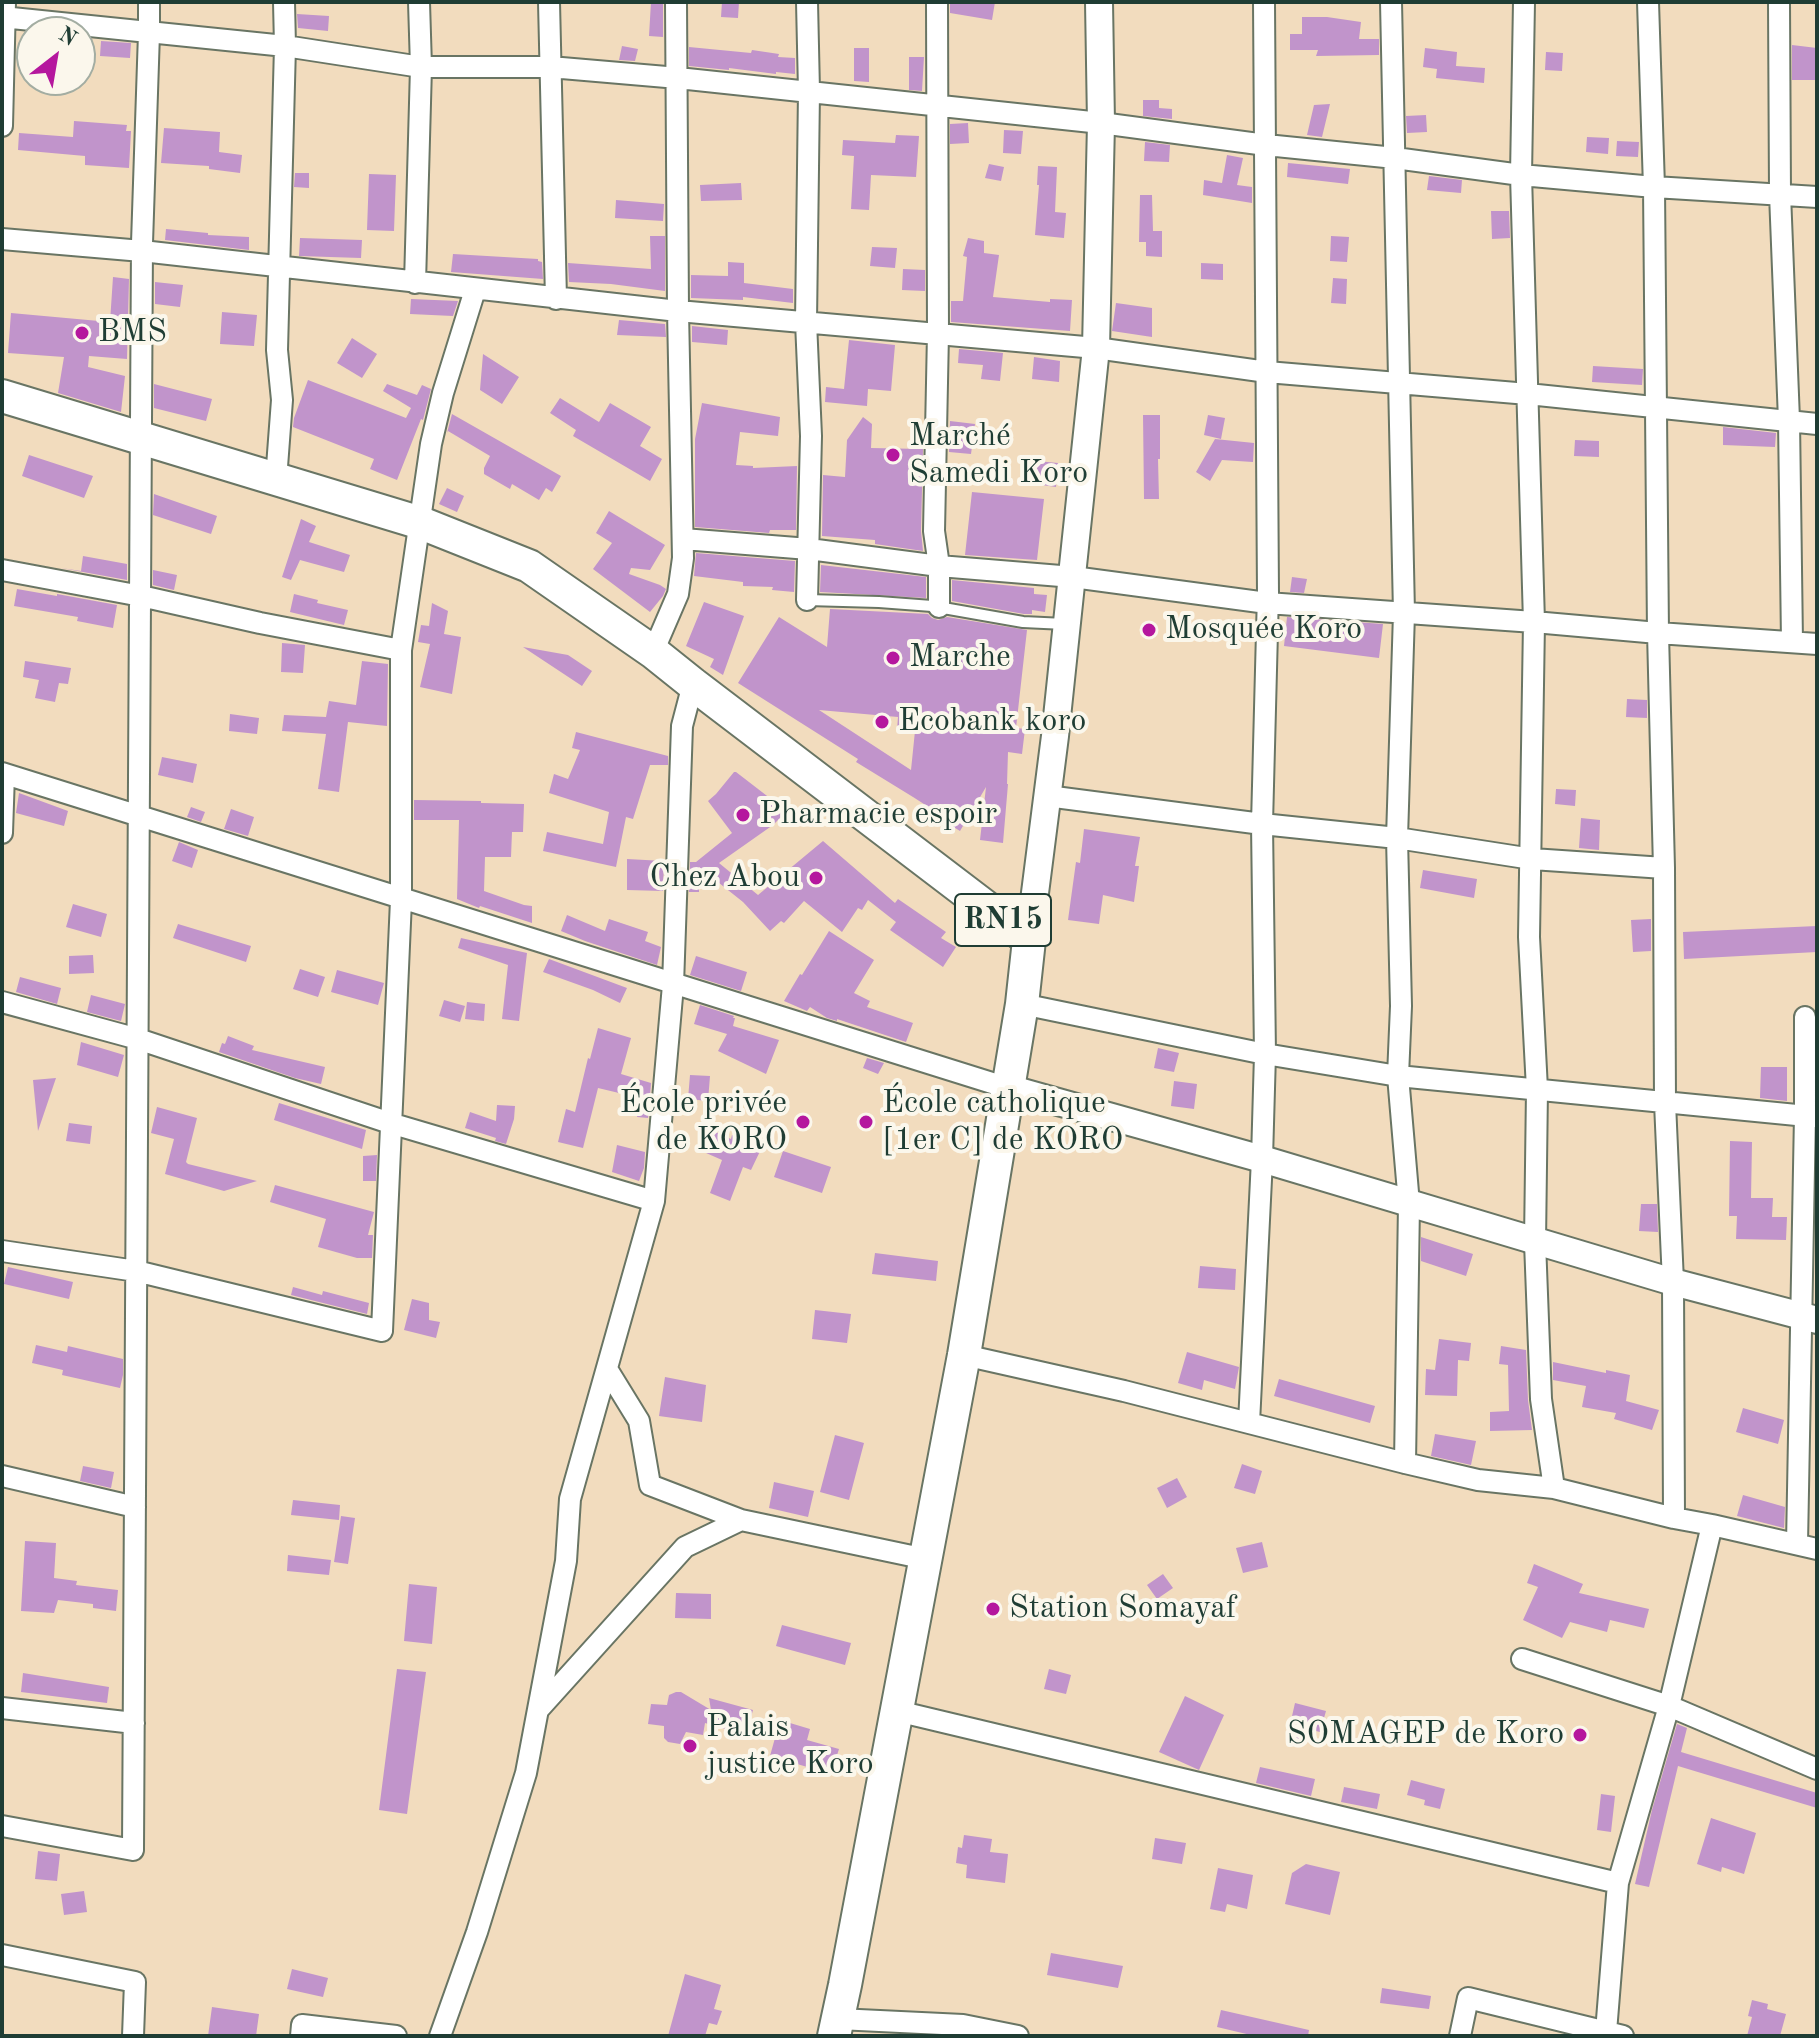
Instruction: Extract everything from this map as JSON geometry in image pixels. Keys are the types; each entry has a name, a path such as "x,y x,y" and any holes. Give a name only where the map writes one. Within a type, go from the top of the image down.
{"main road":[{"name":"RN15","path":"2,396 421,523 529,566 653,652 1029,940 1022,1004 964,1355 836,2027"}],"street":[{"path":"2,1826 133,1850 142,251 149,2"},
{"path":"276,480 282,400 277,350 284,2"},
{"path":"415,283 421,67 419,2"},
{"path":"549,2 556,299"},
{"path":"653,652 678,594 683,558 676,2"},
{"path":"807,2 806,322 811,436 807,600"},
{"path":"937,2 938,333 934,531 939,566 939,607"},
{"path":"1029,940 1073,577 1096,348 1101,123 1099,2"},
{"path":"1249,1423 1265,1054 1262,824 1267,603 1264,2"},
{"path":"1391,2 1404,613 1397,838 1401,1006 1398,1076 1409,1204 1405,1463"},
{"path":"1524,2 1521,175 1534,622 1529,937 1537,1089 1535,1242 1541,1399 1554,1488"},
{"path":"1648,2 1654,187 1665,1103 1673,1282 1674,1518"},
{"path":"1779,2 1780,194 1789,420 1792,642"},
{"path":"2,126 4,12 149,33 285,46 421,67 550,67 678,78 1101,123 1521,175 1817,197"},
{"path":"2,239 142,251 556,299 1096,348 1267,372 1528,394 1817,424"},
{"path":"2,1251 136,1271 382,1331 401,900 401,650 431,444 475,290"},
{"path":"683,539 1073,577 1267,603 1817,644"},
{"path":"2,570 401,650"},
{"path":"440,2036 477,1932 526,1773 566,1561 570,1499 654,1201 673,985 682,726 693,684"},
{"path":"2,833 3,774 1008,1088 1262,1159 1673,1282 1809,1318"},
{"path":"1047,796 1397,838 1532,859 1664,868"},
{"path":"2,1002 138,1039 390,1123 654,1201"},
{"path":"1022,1004 1265,1054 1398,1076 1811,1116"},
{"path":"1797,1544 1809,1318 1811,1116 1805,1017"},
{"path":"964,1355 1124,1391 1478,1480 1554,1488 1817,1549"},
{"path":"607,1369 639,1421 650,1485 741,1520 926,1559"},
{"path":"2,1476 135,1507"},
{"path":"538,1710 685,1547 741,1520"},
{"path":"1460,2036 1468,1998 1614,2034 1618,1883 1669,1706 1712,1525"},
{"path":"1522,1659 1669,1706 1817,1769"},
{"path":"2,1708 134,1723"},
{"path":"897,1711 1618,1883"},
{"path":"2,1955 135,1982 133,2036"},
{"path":"301,2036 302,2025 396,2036"},
{"path":"836,2027 963,2025 1018,2036"}],"lane":[{"path":"807,600 939,607 1023,622 1067,624"}],"building":[{"path":"651,2 663,2 663,37 649,36"},
{"path":"722,2 739,2 738,18 721,17"},
{"path":"950,2 995,2 992,20 950,13"},
{"path":"297,14 329,16 328,31 298,28"},
{"path":"1302,17 1361,22 1359,39 1379,39 1379,55 1316,56 1318,50 1290,50 1290,34 1302,34"},
{"path":"101,41 131,43 130,58 100,56"},
{"path":"1792,45 1817,48 1817,80 1792,80"},
{"path":"622,46 638,49 635,61 619,60"},
{"path":"689,47 751,53 752,50 795,58 795,74 689,66"},
{"path":"854,48 869,48 869,82 854,81"},
{"path":"1425,48 1457,52 1456,66 1485,68 1484,83 1436,78 1437,69 1423,67"},
{"path":"1546,52 1563,53 1562,71 1545,70"},
{"path":"909,57 924,57 922,91 909,90"},
{"path":"1143,100 1159,100 1159,108 1172,109 1172,119 1143,116"},
{"path":"1330,104 1322,137 1307,135 1314,105"},
{"path":"1426,115 1427,132 1407,133 1406,116"},
{"path":"74,121 127,125 126,131 131,131 129,168 85,165 85,156 18,150 19,133 73,137"},
{"path":"968,123 969,143 950,144 950,124"},
{"path":"164,128 220,132 219,152 242,155 240,173 209,169 209,166 161,163"},
{"path":"1004,130 1023,131 1021,154 1003,153"},
{"path":"896,135 919,136 916,177 871,175 869,210 851,209 854,156 842,155 843,140 895,143"},
{"path":"1587,137 1609,138 1608,154 1586,152"},
{"path":"1617,141 1639,142 1638,157 1616,156"},
{"path":"1145,142 1170,145 1169,162 1144,161"},
{"path":"1227,155 1243,158 1237,185 1252,187 1252,203 1203,195 1204,180 1222,183"},
{"path":"1288,163 1350,169 1348,184 1287,177"},
{"path":"989,164 1004,167 1001,181 985,178"},
{"path":"1038,166 1057,167 1055,212 1066,213 1064,238 1035,235"},
{"path":"295,173 309,173 309,188 294,187"},
{"path":"369,174 396,175 394,231 367,230"},
{"path":"1429,176 1462,180 1461,193 1427,190"},
{"path":"741,183 742,200 701,201 700,185"},
{"path":"1140,195 1152,195 1153,231 1162,231 1162,257 1146,256 1146,242 1139,242"},
{"path":"616,200 664,204 663,221 615,218"},
{"path":"1491,211 1509,211 1510,238 1492,239"},
{"path":"166,229 249,237 249,250 165,240"},
{"path":"650,236 665,236 665,291 569,282 568,263 651,269"},
{"path":"1331,236 1349,237 1347,262 1330,261"},
{"path":"300,238 362,240 361,258 299,256"},
{"path":"968,238 984,241 984,253 999,255 993,297 1050,302 1050,299 1072,300 1070,331 951,322 951,301 963,301 967,257 963,256"},
{"path":"872,247 897,248 895,268 870,266"},
{"path":"453,254 538,259 542,262 543,279 451,272"},
{"path":"728,262 744,263 744,283 793,289 793,303 743,297 743,300 691,298 691,275 728,276"},
{"path":"1201,263 1223,264 1223,280 1201,279"},
{"path":"903,269 925,270 925,291 902,290"},
{"path":"113,277 129,279 127,359 89,356 88,367 125,376 121,412 58,393 64,357 8,353 11,313 110,322"},
{"path":"1333,278 1347,279 1346,304 1331,303"},
{"path":"155,282 183,285 180,307 155,304"},
{"path":"411,299 458,301 453,316 410,314"},
{"path":"1116,303 1152,308 1152,337 1112,331"},
{"path":"222,312 257,315 254,346 220,344"},
{"path":"619,320 665,324 666,337 617,335"},
{"path":"692,326 728,330 727,345 692,342"},
{"path":"352,338 377,354 362,378 337,363"},
{"path":"849,340 895,345 891,391 868,389 867,406 825,402 826,387 844,389"},
{"path":"959,349 1003,353 1000,381 981,379 983,365 958,363"},
{"path":"483,354 519,377 502,404 480,390"},
{"path":"1034,357 1060,361 1059,382 1032,379"},
{"path":"1593,366 1643,369 1642,385 1592,382"},
{"path":"308,380 406,418 411,408 383,391 387,384 417,395 422,385 431,389 423,420 397,480 370,469 374,459 293,427"},
{"path":"154,384 212,399 206,421 154,408"},
{"path":"560,398 599,422 610,403 651,427 640,446 662,459 650,481 573,436 576,430 550,413"},
{"path":"702,403 780,417 778,436 740,432 736,465 753,468 797,466 796,530 770,530 769,533 695,527 695,439"},
{"path":"452,414 561,476 552,492 546,488 539,500 512,484 510,489 484,474 490,456 447,433"},
{"path":"1143,415 1160,415 1159,499 1144,499"},
{"path":"1208,415 1225,418 1221,439 1204,435"},
{"path":"863,417 872,424 871,448 923,449 923,551 875,544 875,540 822,536 823,475 845,477 847,440"},
{"path":"950,421 975,424 971,454 949,452"},
{"path":"1723,427 1776,433 1775,447 1723,445"},
{"path":"1215,439 1254,443 1253,462 1222,460 1210,481 1196,472"},
{"path":"1575,440 1599,441 1599,457 1574,456"},
{"path":"29,455 93,476 84,498 22,476"},
{"path":"1037,461 1058,463 1056,487 1035,484"},
{"path":"447,488 464,496 457,512 439,504"},
{"path":"972,492 1044,499 1037,560 965,555"},
{"path":"154,494 217,516 211,534 153,515"},
{"path":"609,511 665,545 650,570 631,568 629,574 666,589 650,612 593,569 612,543 596,533"},
{"path":"301,519 316,526 309,542 350,555 344,572 300,560 291,580 282,577"},
{"path":"696,553 795,561 794,592 694,576"},
{"path":"83,556 127,564 127,580 61,568 81,571"},
{"path":"821,565 926,577 926,598 820,592"},
{"path":"153,570 177,575 174,590 153,585"},
{"path":"1292,577 1307,579 1304,593 1290,592"},
{"path":"952,580 1034,588 1034,594 1047,595 1045,612 1032,610 1032,614 1024,614 952,601"},
{"path":"17,589 117,605 113,628 77,621 78,617 14,606"},
{"path":"294,594 348,610 344,625 290,612"},
{"path":"704,602 744,616 723,675 710,667 714,659 686,646"},
{"path":"432,603 448,611 444,634 461,637 452,694 420,687 430,644 418,642 421,625 429,626"},
{"path":"830,609 928,614 938,620 947,617 1027,630 1016,728 1025,729 1022,754 1008,752 1003,843 980,840 986,787 960,831 936,816 938,813 856,762 858,759 738,683 779,617 827,647","holes":["819,710 898,717 897,730 915,731 911,770"]},
{"path":"1287,617 1383,624 1379,658 1284,646"},
{"path":"282,643 305,645 303,673 281,672"},
{"path":"523,647 568,655 592,671 582,686"},
{"path":"25,661 71,668 68,684 59,683 55,702 35,698 39,680 23,677"},
{"path":"362,661 388,664 387,726 348,722 339,792 318,789 326,734 282,731 284,715 326,717 329,701 356,705"},
{"path":"1627,699 1647,700 1647,718 1626,717"},
{"path":"230,714 259,718 257,734 229,731"},
{"path":"576,732 668,756 668,765 650,765 633,819 626,817 616,867 543,851 547,832 603,844 609,812 549,793 554,774 568,779 580,750 572,748"},
{"path":"162,757 197,764 193,783 158,775"},
{"path":"734,772 785,813 719,863 758,895 823,841 895,903 898,899 946,932 941,938 956,947 943,967 890,930 896,922 868,900 862,910 858,908 842,932 804,901 784,923 781,921 770,931 743,902 699,867 699,892 689,892 690,862 696,862 732,833 708,801"},
{"path":"1556,789 1576,790 1575,806 1555,804"},
{"path":"19,793 68,811 64,826 16,813"},
{"path":"414,800 524,804 523,832 512,832 511,857 485,857 484,891 532,906 532,923 457,899 459,820 414,820"},
{"path":"191,807 205,812 201,822 187,817"},
{"path":"231,809 254,817 248,836 224,829"},
{"path":"1581,818 1600,820 1599,850 1579,848"},
{"path":"1084,829 1140,837 1134,902 1103,895 1099,924 1068,920"},
{"path":"179,842 198,850 192,868 172,861"},
{"path":"627,859 664,861 663,891 627,890"},
{"path":"1423,870 1477,879 1474,898 1420,888"},
{"path":"73,904 107,914 101,937 66,927"},
{"path":"567,915 605,931 609,919 648,932 645,941 661,947 657,965 561,931"},
{"path":"1651,919 1651,951 1633,952 1631,920"},
{"path":"178,924 251,946 246,962 173,938"},
{"path":"1817,926 1817,952 1684,959 1683,932"},
{"path":"829,931 874,960 854,993 870,1001 867,1007 913,1023 906,1042 827,1018 810,1007 807,1011 784,1001"},
{"path":"461,938 527,953 519,1021 502,1019 508,965 458,948"},
{"path":"93,955 94,973 69,974 69,956"},
{"path":"696,956 747,972 741,991 690,975"},
{"path":"549,959 627,988 620,1003 543,972"},
{"path":"300,969 325,977 318,997 293,989"},
{"path":"337,970 384,983 378,1005 331,992"},
{"path":"20,977 61,988 57,1004 16,992"},
{"path":"91,995 125,1004 121,1021 87,1012"},
{"path":"444,1000 465,1006 460,1022 439,1016"},
{"path":"467,1002 485,1004 484,1021 465,1019"},
{"path":"700,1005 734,1016 733,1026 779,1040 766,1074 718,1051 727,1034 694,1024"},
{"path":"598,1028 631,1038 621,1074 651,1083 650,1096 598,1088 583,1148 558,1142 566,1109 575,1112"},
{"path":"228,1036 254,1046 252,1050 325,1067 321,1084 219,1052"},
{"path":"81,1042 124,1055 118,1077 77,1065"},
{"path":"1158,1048 1179,1053 1174,1072 1154,1068"},
{"path":"867,1058 884,1063 878,1074 863,1068"},
{"path":"1761,1067 1787,1067 1787,1101 1760,1098"},
{"path":"690,1075 710,1076 708,1101 688,1099"},
{"path":"56,1078 38,1131 33,1080"},
{"path":"1174,1081 1197,1084 1194,1109 1171,1106"},
{"path":"640,1097 650,1102 648,1118 637,1117"},
{"path":"279,1103 366,1130 362,1149 274,1120"},
{"path":"497,1105 515,1106 506,1144 465,1128 470,1112 496,1121"},
{"path":"157,1107 197,1118 188,1164 257,1181 224,1191 165,1174 174,1139 151,1133"},
{"path":"69,1123 92,1126 90,1144 66,1141"},
{"path":"707,1128 731,1139 732,1135 763,1145 751,1170 743,1167 730,1201 710,1193 722,1160 697,1149"},
{"path":"1730,1141 1752,1142 1751,1198 1773,1198 1772,1217 1787,1217 1786,1240 1736,1239 1737,1216 1729,1216"},
{"path":"617,1145 645,1152 639,1181 612,1172"},
{"path":"783,1151 831,1167 822,1193 774,1177"},
{"path":"377,1155 376,1181 363,1181 363,1156"},
{"path":"275,1185 374,1212 368,1235 373,1235 372,1258 357,1258 318,1247 326,1219 270,1202"},
{"path":"1641,1204 1657,1204 1658,1232 1639,1231"},
{"path":"1421,1237 1473,1254 1466,1276 1421,1261"},
{"path":"875,1253 938,1261 936,1281 872,1274"},
{"path":"1200,1266 1236,1269 1235,1290 1198,1288"},
{"path":"8,1267 73,1282 69,1299 4,1284"},
{"path":"293,1287 369,1303 367,1314 291,1295"},
{"path":"412,1299 429,1303 429,1320 440,1322 436,1338 404,1330"},
{"path":"815,1310 851,1314 847,1343 812,1339"},
{"path":"1439,1339 1471,1343 1469,1361 1458,1360 1457,1396 1425,1395 1426,1369 1435,1370"},
{"path":"36,1345 67,1352 68,1346 123,1359 120,1388 62,1375 63,1370 32,1363"},
{"path":"1501,1346 1526,1350 1532,1430 1490,1431 1490,1412 1509,1411 1508,1365 1499,1364"},
{"path":"1187,1352 1239,1367 1235,1389 1204,1380 1202,1390 1178,1383"},
{"path":"1553,1362 1630,1375 1626,1401 1659,1410 1652,1430 1614,1419 1616,1413 1582,1407 1586,1386 1553,1380"},
{"path":"665,1377 706,1385 702,1422 659,1416"},
{"path":"1279,1379 1375,1406 1370,1423 1274,1396"},
{"path":"1743,1408 1784,1420 1778,1444 1736,1432"},
{"path":"1435,1434 1476,1441 1471,1465 1431,1456"},
{"path":"835,1435 864,1443 849,1500 820,1492"},
{"path":"1242,1464 1262,1471 1255,1494 1234,1488"},
{"path":"83,1466 114,1472 111,1488 80,1481"},
{"path":"1177,1478 1187,1497 1167,1508 1157,1488"},
{"path":"774,1482 814,1491 808,1517 769,1508"},
{"path":"1743,1495 1785,1507 1784,1528 1737,1516"},
{"path":"293,1500 340,1505 339,1520 291,1515"},
{"path":"341,1516 355,1518 348,1564 334,1562"},
{"path":"25,1541 56,1543 54,1578 77,1581 76,1585 118,1590 116,1611 93,1608 93,1604 58,1600 54,1613 21,1611"},
{"path":"1262,1542 1268,1567 1243,1573 1236,1548"},
{"path":"288,1555 331,1560 329,1575 287,1571"},
{"path":"1534,1564 1583,1584 1579,1593 1649,1609 1644,1628 1610,1620 1607,1632 1570,1622 1562,1638 1523,1620 1538,1587 1527,1583"},
{"path":"1163,1574 1173,1588 1157,1599 1147,1585"},
{"path":"409,1584 437,1587 432,1644 404,1641"},
{"path":"676,1593 711,1594 711,1619 675,1618"},
{"path":"782,1625 851,1643 845,1665 776,1646"},
{"path":"397,1669 426,1672 407,1814 379,1810"},
{"path":"1049,1669 1071,1675 1066,1694 1044,1689"},
{"path":"23,1673 109,1687 107,1703 21,1692"},
{"path":"676,1692 711,1710 709,1698 753,1710 746,1735 705,1723 703,1735 686,1732 680,1744 668,1742 664,1738 664,1726 648,1724 651,1704 667,1705 669,1695"},
{"path":"1185,1696 1224,1715 1199,1770 1159,1752"},
{"path":"1295,1703 1326,1711 1320,1732 1304,1728 1301,1742 1287,1738"},
{"path":"780,1720 810,1729 807,1740 839,1749 831,1774 770,1756"},
{"path":"1677,1724 1687,1728 1681,1752 1817,1793 1817,1808 1678,1766 1649,1887 1635,1884 1652,1810"},
{"path":"1260,1767 1315,1779 1311,1796 1256,1783"},
{"path":"1411,1780 1445,1789 1440,1809 1424,1805 1425,1800 1407,1795"},
{"path":"1344,1787 1380,1794 1377,1809 1341,1802"},
{"path":"1601,1794 1615,1796 1611,1832 1597,1830"},
{"path":"1711,1818 1756,1833 1744,1874 1722,1867 1721,1872 1697,1864"},
{"path":"964,1835 992,1839 990,1852 1008,1854 1005,1883 966,1878 967,1865 956,1863 958,1847 962,1848"},
{"path":"1155,1838 1186,1843 1182,1864 1152,1859"},
{"path":"38,1851 60,1854 57,1881 35,1879"},
{"path":"1306,1864 1340,1872 1330,1915 1285,1904 1292,1873"},
{"path":"1218,1868 1253,1875 1247,1909 1227,1904 1225,1912 1210,1909"},
{"path":"84,1891 87,1912 64,1915 61,1894"},
{"path":"1051,1953 1123,1966 1118,1988 1047,1975"},
{"path":"292,1969 328,1978 323,1997 287,1989"},
{"path":"685,1974 721,1985 714,2009 722,2011 717,2025 709,2023 705,2036 668,2036"},
{"path":"1382,1988 1431,1996 1429,2009 1380,2003"},
{"path":"1752,2000 1768,2004 1767,2009 1786,2014 1780,2036 1747,2036"},
{"path":"212,2007 259,2014 256,2036 208,2036"},
{"path":"1221,2010 1309,2030 1308,2036 1255,2036 1217,2027"}],"place":[{"name":"BMS","path":"82,333"},
{"name":"Marché Samedi Koro","path":"893,455"},
{"name":"Mosquée Koro","path":"1149,630"},
{"name":"Marche","path":"893,658"},
{"name":"Ecobank koro","path":"882,722"},
{"name":"Pharmacie espoir","path":"743,815"},
{"name":"Chez Abou","path":"816,878"},
{"name":"École privée de KORO","path":"803,1122"},
{"name":"École catholique [1er C] de KORO","path":"866,1122"},
{"name":"Station Somayaf","path":"993,1609"},
{"name":"SOMAGEP de Koro","path":"1580,1735"},
{"name":"Palais justice Koro","path":"690,1746"}]}
